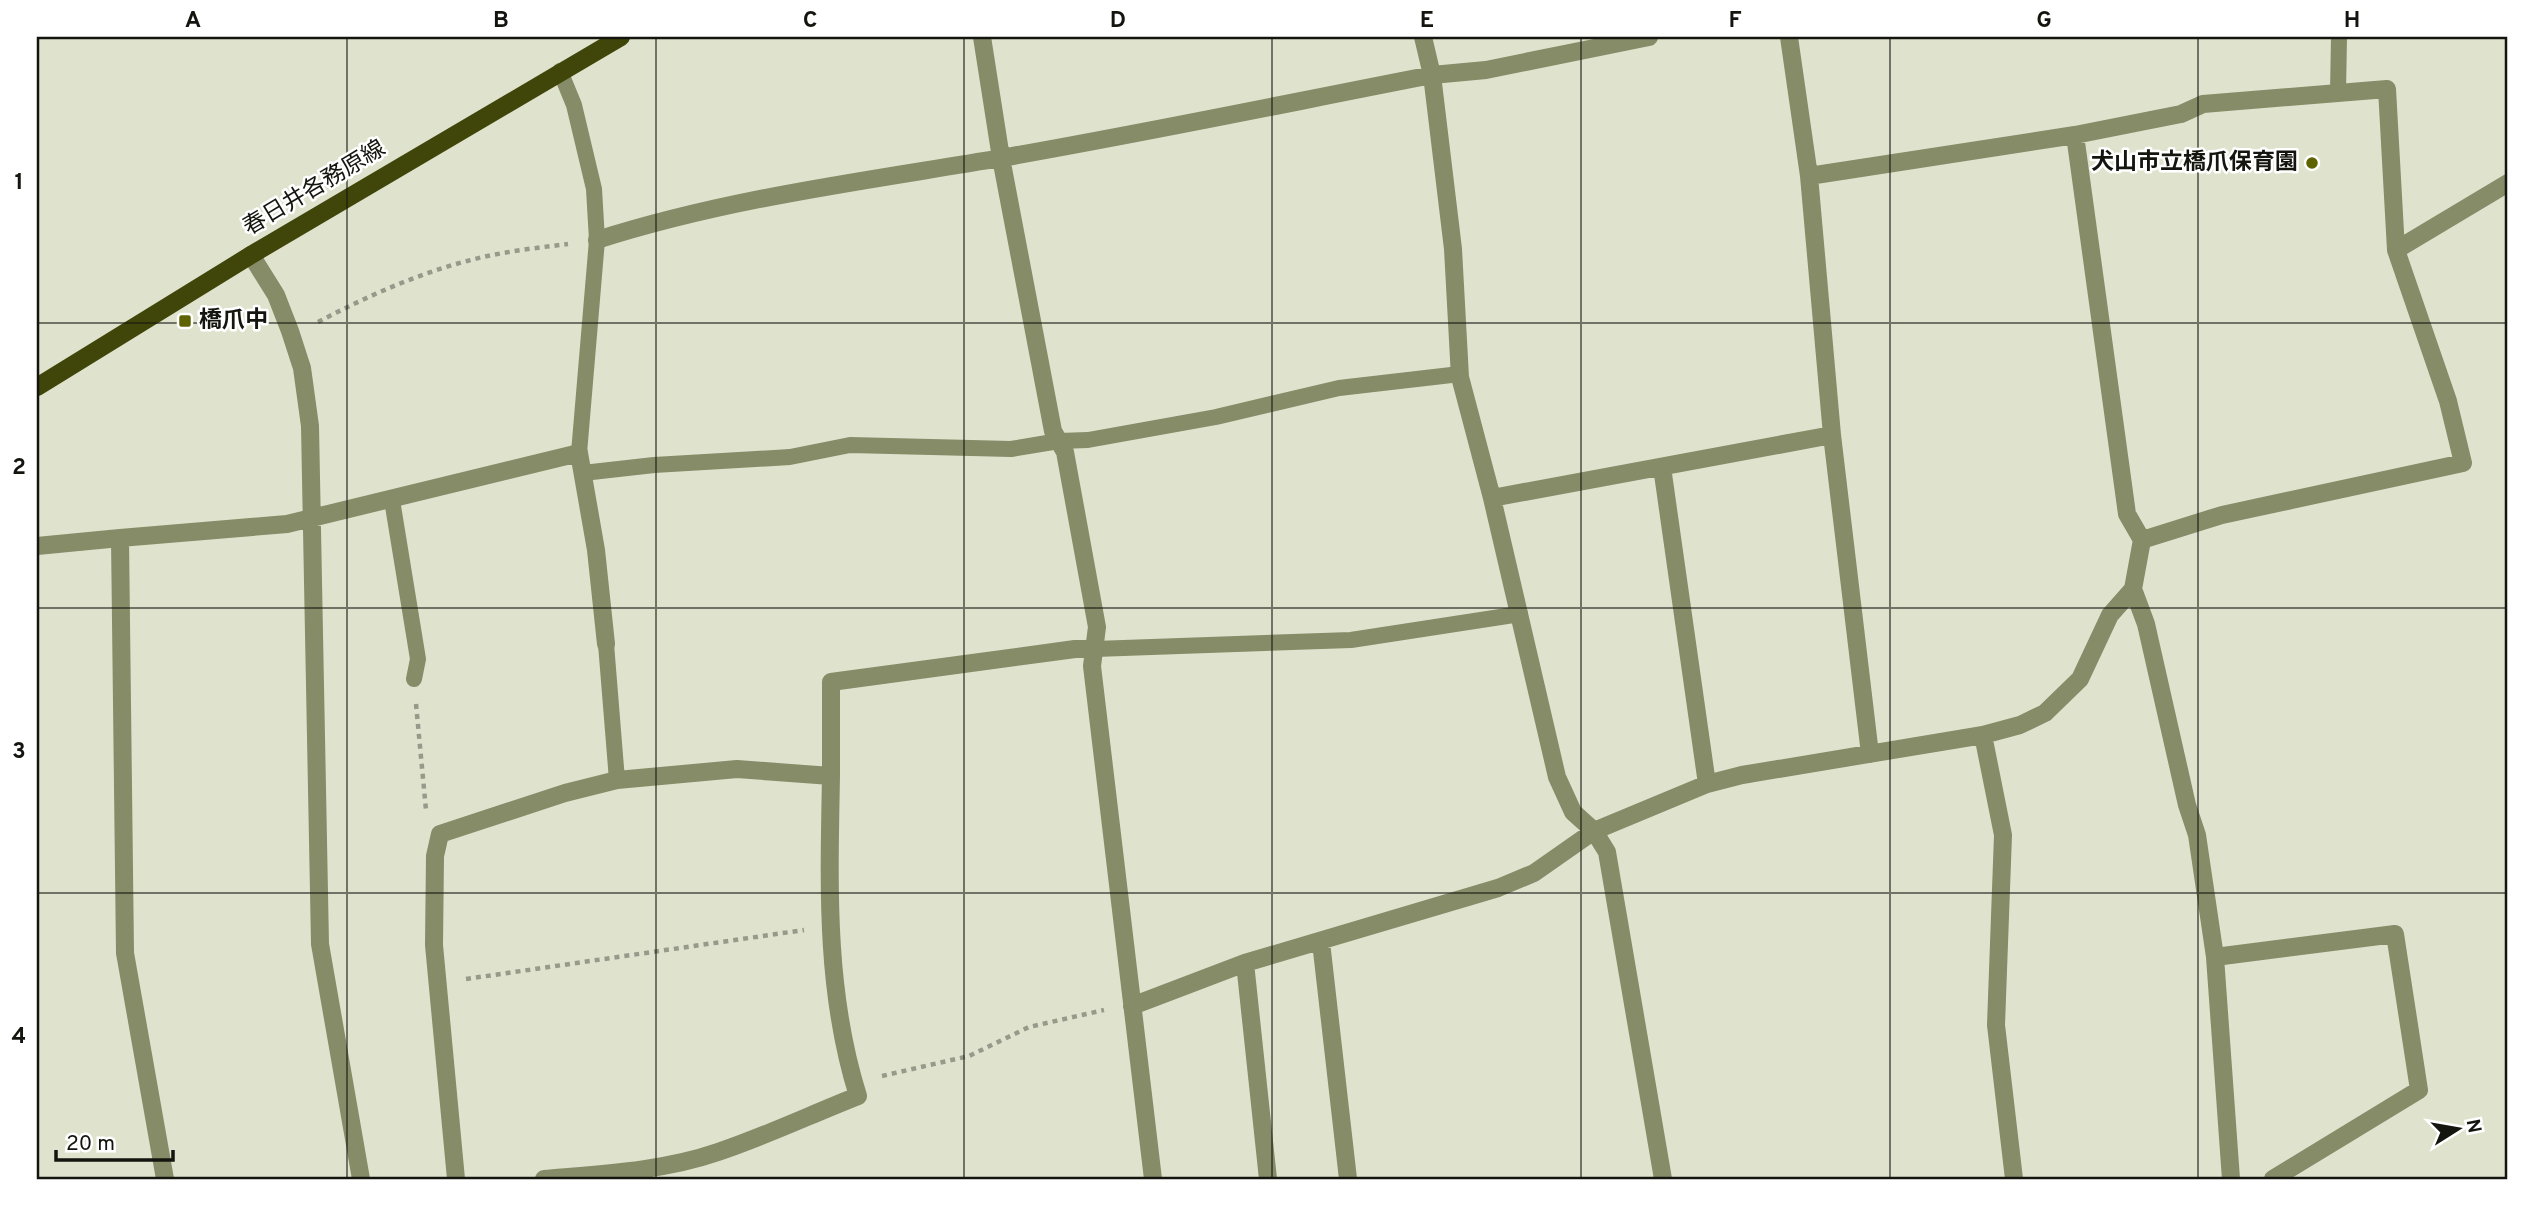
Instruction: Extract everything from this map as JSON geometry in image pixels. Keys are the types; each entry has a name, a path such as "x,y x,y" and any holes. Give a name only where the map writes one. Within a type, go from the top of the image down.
{"main road":[{"name":"春日井各務原線","path":"37,387 251,255 621,37"}],"street":[{"path":"982,37 1001,158 1053,431 1065,452 1097,626 1092,666 1153,1179"},
{"path":"1423,37 1432,75 1453,248 1460,374 1520,614 1557,777 1573,812 1594,831 1607,852 1663,1179"},
{"path":"597,240 643,225 810,188 1001,158 1432,75 1486,70 1649,37"},
{"path":"1788,37 1809,176 1832,435 1870,754"},
{"path":"1809,176 2075,135 2181,114 2203,104 2387,89 2396,250 2448,401 2463,463 2222,515 2142,540"},
{"path":"2075,135 2127,514 2142,540 2133,589 2146,624 2187,805 2197,835 2214,957 2231,1179"},
{"path":"2396,250 2508,183"},
{"path":"251,255 276,295 302,368 310,425 320,944 361,1179"},
{"path":"1492,498 1832,435"},
{"path":"37,546 287,524 579,453 596,550 606,645"},
{"path":"1662,467 1707,784"},
{"path":"120,538 125,953 165,1179"},
{"path":"1132,1006 1245,963 1498,888 1534,873 1594,831 1707,784 1742,775 1983,735 2020,725 2045,713 2080,678 2110,615 2133,589"},
{"path":"544,1179 625,1172 717,1153 858,1096 840,1030 829,927 831,682 1075,649 1095,649"},
{"path":"1983,735 2003,835 1996,1025 2014,1179"},
{"path":"456,1179 434,944 435,856 440,834 565,793 617,780 737,769 831,776"},
{"path":"2214,957 2395,934 2419,1090 2273,1179"},
{"path":"1321,942 1348,1179"},
{"path":"1245,963 1268,1179"}],"lane":[{"path":"2338,93 2339,37"},
{"path":"560,71 574,105 594,189 597,240 579,453"},
{"path":"583,473 654,465 790,457 829,447 850,445 1010,449 1059,441 1088,440 1216,417 1339,388 1460,374"},
{"path":"392,499 418,659 414,679"},
{"path":"1095,649 1351,640 1520,614"},
{"path":"606,645 617,780"}],"path":[{"path":"289,331 311,325 373,294 413,278 469,260 597,240"},
{"path":"414,679 428,825 440,834"},
{"path":"438,983 829,927"},
{"path":"854,1085 968,1056 1029,1027 1051,1020 1132,1006"}],"place":[{"name":"犬山市立橋爪保育園","path":"2312,163"},
{"name":"橋爪中","path":"185,321"}]}
